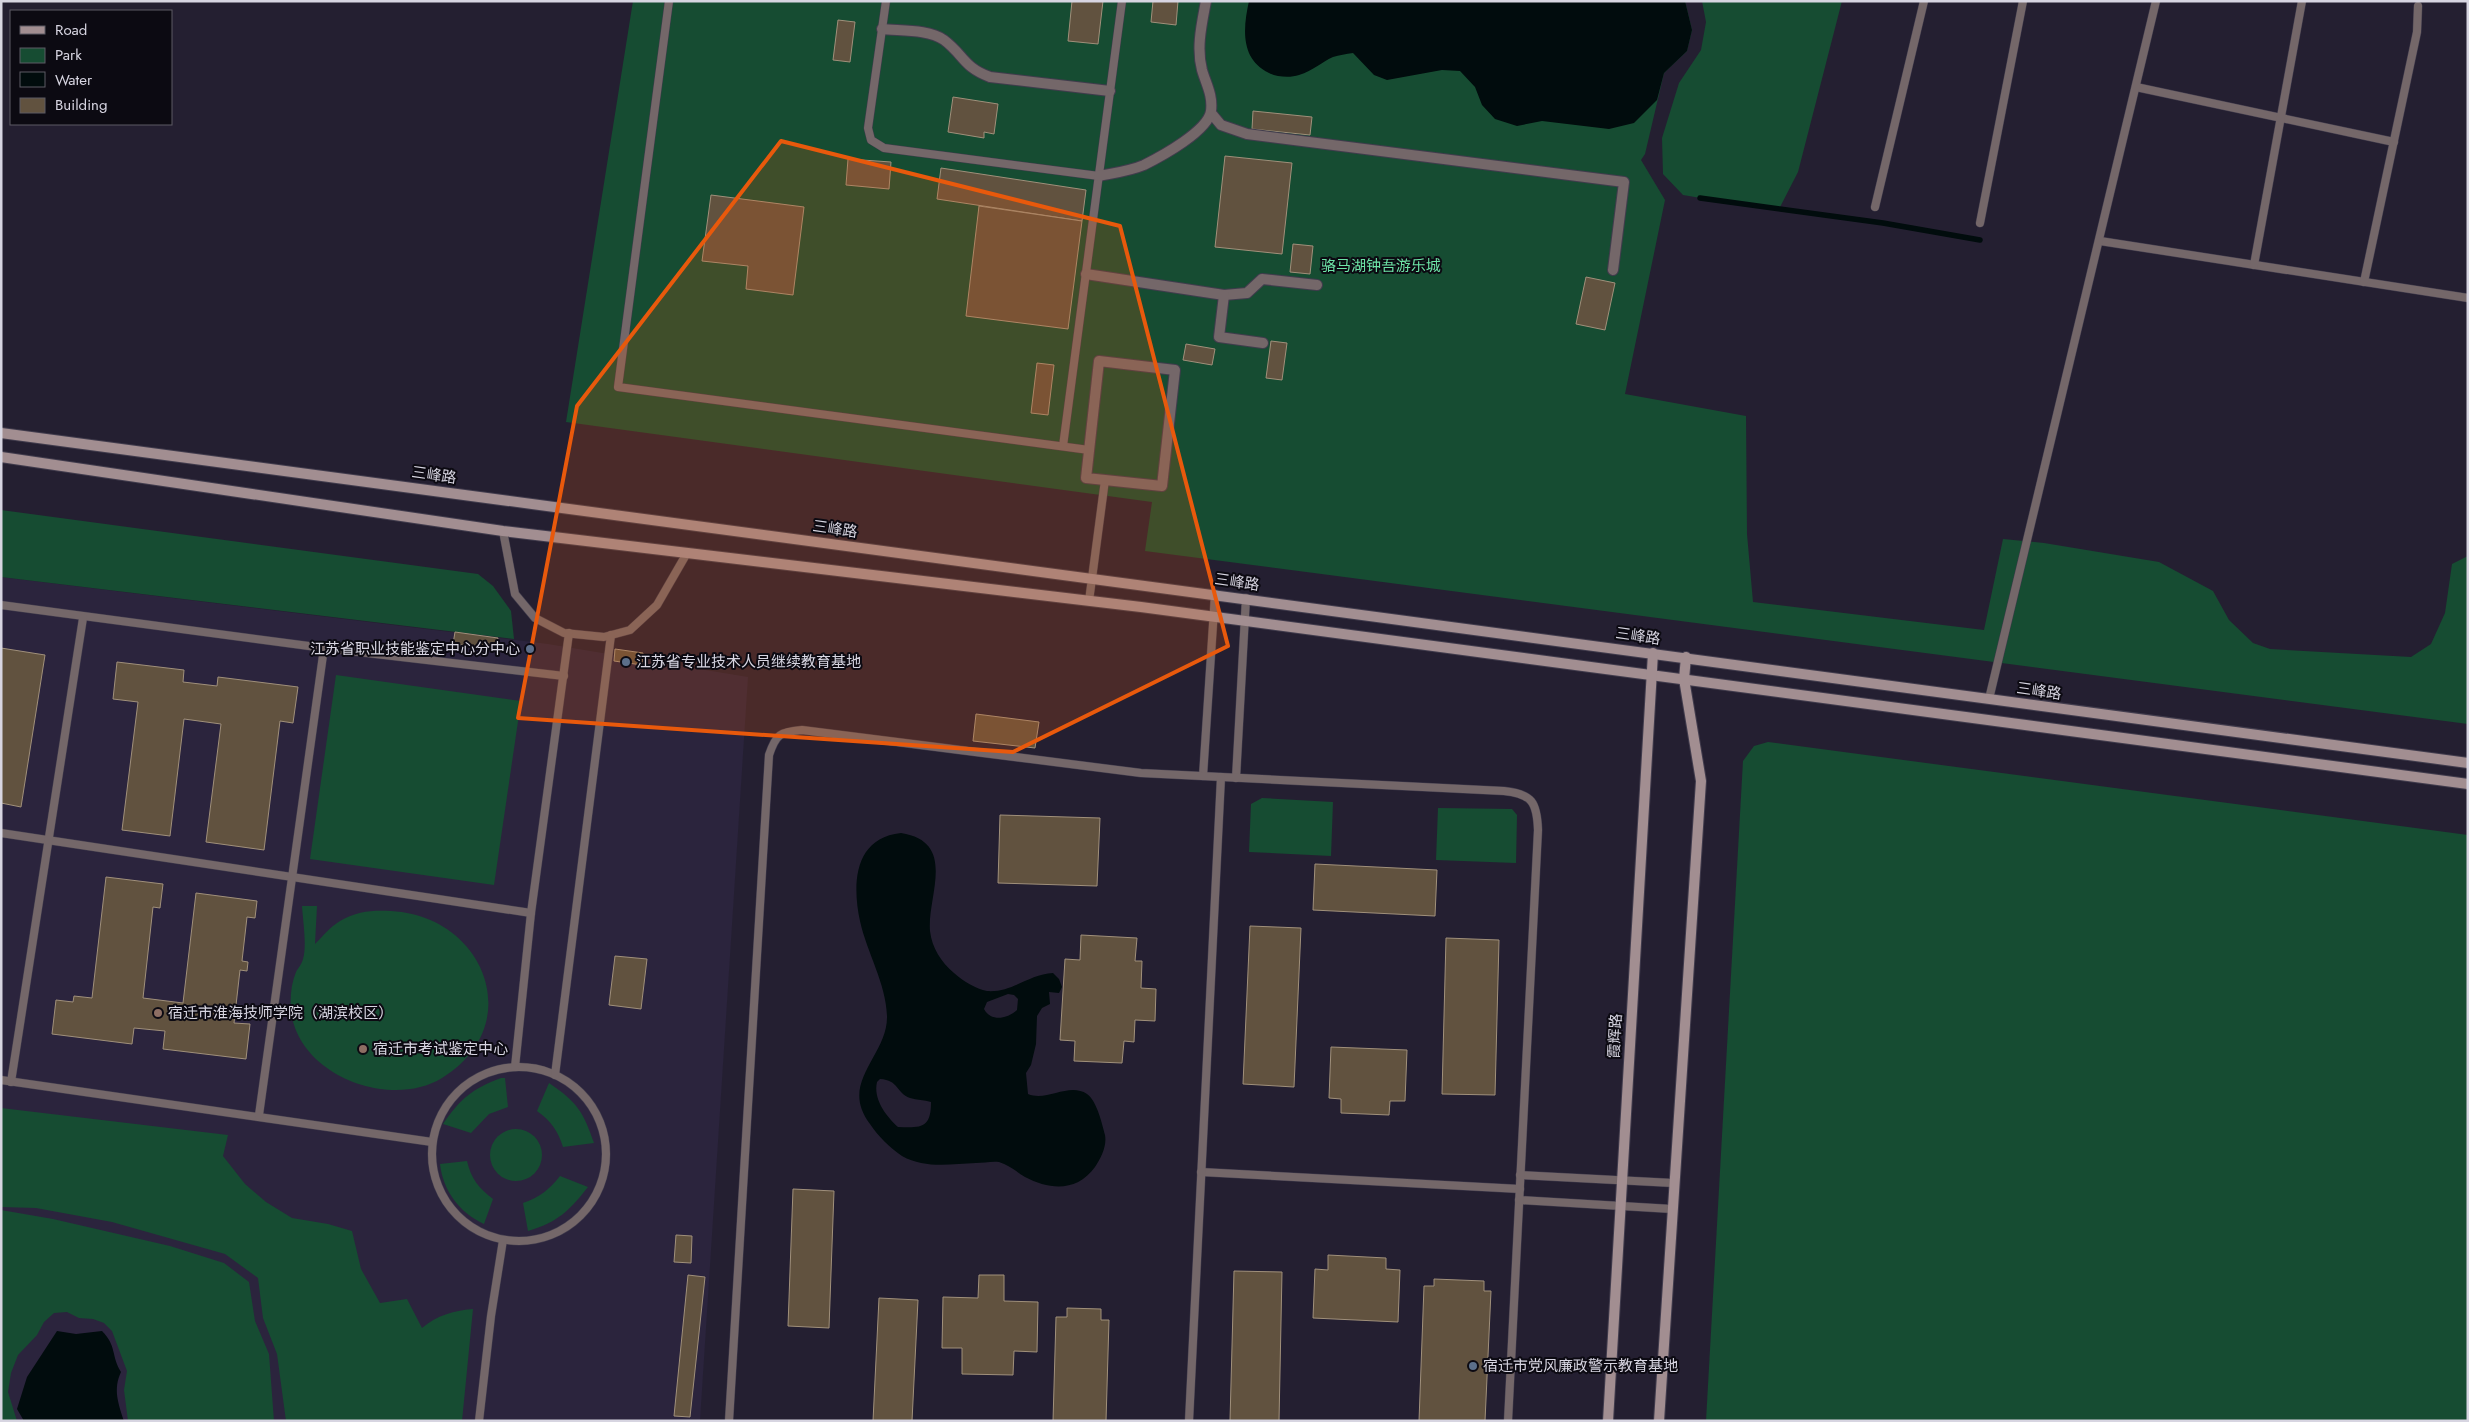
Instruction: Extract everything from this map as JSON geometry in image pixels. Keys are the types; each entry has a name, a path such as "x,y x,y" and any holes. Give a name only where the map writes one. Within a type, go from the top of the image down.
{"main road":[{"name":"三峰路","path":"1,433 1246,598 2468,763"},
{"path":"1,457 503,531 1246,621 2468,784"},
{"name":"霞辉路","path":"1608,1421 1653,653"},
{"path":"1659,1421 1701,781 1684,679 1686,657"}],"street":[{"path":"1099,176 1123,172 1144,165 1201,129 1211,113 1211,94 1202,69 1199,51 1206,1"},
{"path":"882,29 931,34 943,39 970,67 990,77 1110,91"},
{"path":"1211,113 1221,125 1247,134 1624,182 1613,270"},
{"path":"1086,274 1224,295 1247,292 1262,279 1317,285"},
{"path":"1224,295 1219,337 1263,343"},
{"path":"1099,361 1175,370 1162,486 1086,478 1089,450 1099,361"}],"lane":[{"path":"669,1 618,387 1089,450"},
{"path":"886,1 868,128 871,140 884,148 1099,176"},
{"path":"1063,446 1122,1"},
{"path":"1875,207 1924,1"},
{"path":"1980,223 2023,1"},
{"path":"1989,699 2156,1"},
{"path":"2254,265 2302,1"},
{"path":"2364,282 2417,32 2418,6"},
{"path":"2136,87 2394,142"},
{"path":"2100,241 2468,298"},
{"path":"1088,601 1105,480"},
{"path":"503,531 515,594 535,618 564,633 604,637 630,630 658,605 687,553"},
{"path":"1203,776 1215,594"},
{"path":"1236,778 1246,598"},
{"path":"1,605 83,618 564,676"},
{"path":"11,1082 83,618"},
{"path":"515,1067 531,913 569,633"},
{"path":"555,1075 611,635"},
{"path":"259,1116 324,648"},
{"path":"730,1421 769,755 775,738 786,732 802,730 1084,767 1236,778 1504,791 1521,793 1531,800 1538,811 1538,830 1508,1421"},
{"path":"1189,1421 1221,777"},
{"path":"1,833 531,913"},
{"path":"515,1067 538,1068 565,1079 587,1098 601,1123 607,1151 603,1180 590,1206 570,1226 543,1239 514,1243 486,1236 461,1221 443,1198 433,1171 432,1142 441,1114 458,1091 482,1074 515,1067"},
{"path":"1,1080 432,1142"},
{"path":"1201,1172 1520,1189"},
{"path":"1520,1174 1674,1183"},
{"path":"1519,1200 1672,1209"},
{"path":"480,1421 491,1316 503,1240"}],"highlighted area":[{"path":"781,141 1120,226 1228,646 1013,752 518,718 577,406"}],"shaded area":[{"name":"宿迁市考试鉴定中心","path":"1,577 548,644 748,677 700,1421 1,1421"}],"green space":[{"name":"骆马湖钟吾游乐城","path":"633,1 1685,1 1692,30 1687,51 1664,73 1645,154 1641,160 1665,200 1625,394 1746,416 1747,534 1753,602 1984,630 2003,539 2044,543 2159,562 2213,591 2229,620 2253,643 2270,649 2411,657 2431,644 2445,613 2452,564 2468,556 2468,724 1145,551 1152,502 566,422"},
{"path":"1702,1 1842,1 1798,172 1778,211 1683,195 1663,174 1662,138 1679,83 1701,50 1706,22"},
{"path":"1,510 478,574 493,586 511,611 514,639 1,577"},
{"path":"336,675 521,701 494,885 310,859"},
{"path":"1768,742 2468,835 2468,1421 1706,1421 1743,761 1754,746"},
{"path":"1262,798 1333,802 1331,856 1249,852 1251,804"},
{"path":"1438,808 1512,809 1517,815 1516,863 1436,860"},
{"path":"302,906 317,906 315,944 340,921 359,913 371,911 391,911 424,917 451,932 471,952 484,976 488,1003 484,1030 468,1056 442,1078 421,1087 397,1090 373,1088 349,1080 328,1069 310,1053 297,1033 291,1010 293,981 304,954 305,940"},
{"path":"505,1078 508,1107 489,1114 471,1133 443,1124 468,1095 482,1086"},
{"path":"549,1083 578,1108 594,1143 563,1147 553,1127 537,1111"},
{"path":"1,1108 228,1135 223,1156 245,1184 266,1202 292,1218 328,1224 352,1231 361,1269 380,1303 407,1299 422,1328 446,1314 473,1309 462,1421 286,1421 277,1354 263,1318 258,1278 225,1254 112,1222 36,1208 1,1207"},
{"path":"511,1129 521,1129 535,1136 542,1150 542,1160 535,1174 521,1181 511,1181 501,1177 494,1170 490,1160 490,1150 494,1140 501,1133"},
{"path":"467,1161 476,1183 493,1199 484,1224 467,1214 454,1200 442,1174 440,1164"},
{"path":"560,1176 588,1187 562,1215 547,1224 528,1231 523,1203 544,1193"},
{"path":"1,1210 53,1219 170,1246 224,1263 249,1282 255,1321 269,1354 274,1421 128,1421 124,1390 127,1371 112,1331 104,1323 93,1319 79,1318 67,1312 54,1313 44,1322 37,1335 18,1355 11,1373 8,1392 17,1421 1,1421"}],"water":[{"path":"1249,1 1685,1 1692,30 1687,51 1664,73 1657,100 1634,123 1609,129 1542,121 1517,126 1495,119 1482,105 1475,87 1460,71 1442,70 1387,80 1374,75 1353,53 1333,57 1309,71 1295,76 1288,77 1269,73 1253,60 1248,51 1245,32"},
{"path":"901,833 918,838 929,847 934,859 936,872 930,931 935,949 949,969 965,982 987,991 1004,989 1044,974 1053,973 1059,979 1062,987 1059,993 1049,992 1050,1004 1042,1008 1037,1016 1036,1044 1031,1065 1026,1073 1028,1094 1043,1096 1073,1090 1087,1094 1094,1102 1105,1135 1105,1143 1095,1167 1080,1181 1072,1185 1063,1186 1044,1184 1025,1177 999,1162 938,1165 920,1163 902,1156 889,1146 870,1124 862,1109 859,1095 867,1069 885,1030 887,1016 880,980 860,921 856,892 860,865 865,853 885,837","holes":["1008,994 1014,995 1018,999 1017,1010 999,1018 987,1013 984,1009 987,1002","880,1079 894,1084 905,1096 931,1102 931,1111 927,1122 919,1126 898,1127 889,1118 879,1101 876,1088 877,1082"]},
{"path":"57,1331 76,1334 102,1331 107,1336 121,1372 117,1390 118,1402 124,1421 24,1421 17,1409 27,1377"}],"building":[{"path":"1072,1 1103,1 1098,44 1068,41"},
{"path":"1153,1 1178,1 1176,25 1151,22"},
{"path":"838,20 855,22 850,62 833,60"},
{"path":"953,97 998,104 994,134 984,132 984,138 948,132"},
{"path":"1253,111 1312,117 1310,135 1252,129"},
{"path":"1225,156 1292,163 1282,254 1215,247"},
{"path":"848,159 891,162 889,189 846,185"},
{"path":"941,168 1086,190 1082,221 937,199"},
{"path":"711,195 804,207 793,295 746,289 748,266 702,261"},
{"path":"979,206 1082,221 1068,329 966,316"},
{"path":"1293,244 1313,246 1310,274 1290,272"},
{"path":"1586,277 1615,283 1605,330 1576,324"},
{"path":"1271,341 1287,343 1282,380 1266,378"},
{"path":"1186,344 1215,349 1212,365 1183,360"},
{"path":"1037,363 1054,365 1048,415 1031,413"},
{"path":"455,632 498,638 496,649 453,644"},
{"path":"1,648 45,655 21,807 1,803"},
{"path":"615,649 643,653 642,665 614,661"},
{"path":"117,662 184,670 183,682 217,686 218,677 298,687 293,723 280,721 264,850 206,842 221,724 184,719 170,836 122,830 138,702 113,699"},
{"path":"976,714 1039,722 1035,748 973,741"},
{"path":"1000,815 1100,818 1097,886 998,883"},
{"path":"1315,864 1437,870 1435,916 1313,910"},
{"path":"106,877 163,884 160,908 153,907 143,998 183,1003 196,893 257,901 255,918 247,917 242,961 248,962 247,971 240,970 234,1023 250,1024 246,1059 163,1049 165,1031 134,1028 132,1044 52,1034 56,1000 73,1002 74,996 92,998"},
{"path":"1250,926 1301,928 1294,1087 1243,1084"},
{"path":"1081,935 1137,938 1135,961 1142,961 1141,988 1156,989 1155,1021 1135,1020 1134,1042 1124,1041 1122,1063 1074,1061 1075,1041 1060,1040 1065,959 1080,960"},
{"path":"1446,938 1499,940 1495,1095 1442,1094"},
{"path":"615,956 647,959 641,1009 609,1005"},
{"path":"1331,1047 1407,1050 1405,1101 1390,1101 1389,1115 1341,1113 1341,1099 1329,1098"},
{"path":"793,1189 834,1191 829,1328 788,1326"},
{"path":"676,1235 692,1236 691,1263 674,1262"},
{"path":"1328,1255 1386,1258 1386,1269 1400,1270 1398,1322 1313,1318 1315,1269 1328,1270"},
{"path":"1234,1271 1282,1272 1279,1421 1230,1421"},
{"path":"688,1275 705,1277 690,1417 674,1416"},
{"path":"979,1275 1004,1275 1004,1301 1038,1302 1037,1352 1014,1351 1013,1375 962,1374 962,1348 942,1348 943,1297 978,1298"},
{"path":"1434,1279 1484,1281 1484,1291 1491,1291 1485,1421 1419,1421 1424,1286 1434,1286"},
{"path":"879,1298 918,1300 912,1421 873,1421"},
{"path":"1067,1308 1101,1309 1101,1320 1109,1320 1106,1421 1053,1421 1056,1317 1067,1317"}],"waterway":[{"path":"1700,198 1883,223 1980,240"}],"place":[{"name":"江苏省职业技能鉴定中心分中心","path":"530,649"},
{"name":"江苏省专业技术人员继续教育基地","path":"626,662"},
{"name":"宿迁市淮海技师学院（湖滨校区）","path":"158,1013"},
{"name":"宿迁市考试鉴定中心","path":"363,1049"},
{"name":"宿迁市党风廉政警示教育基地","path":"1473,1366"}]}
